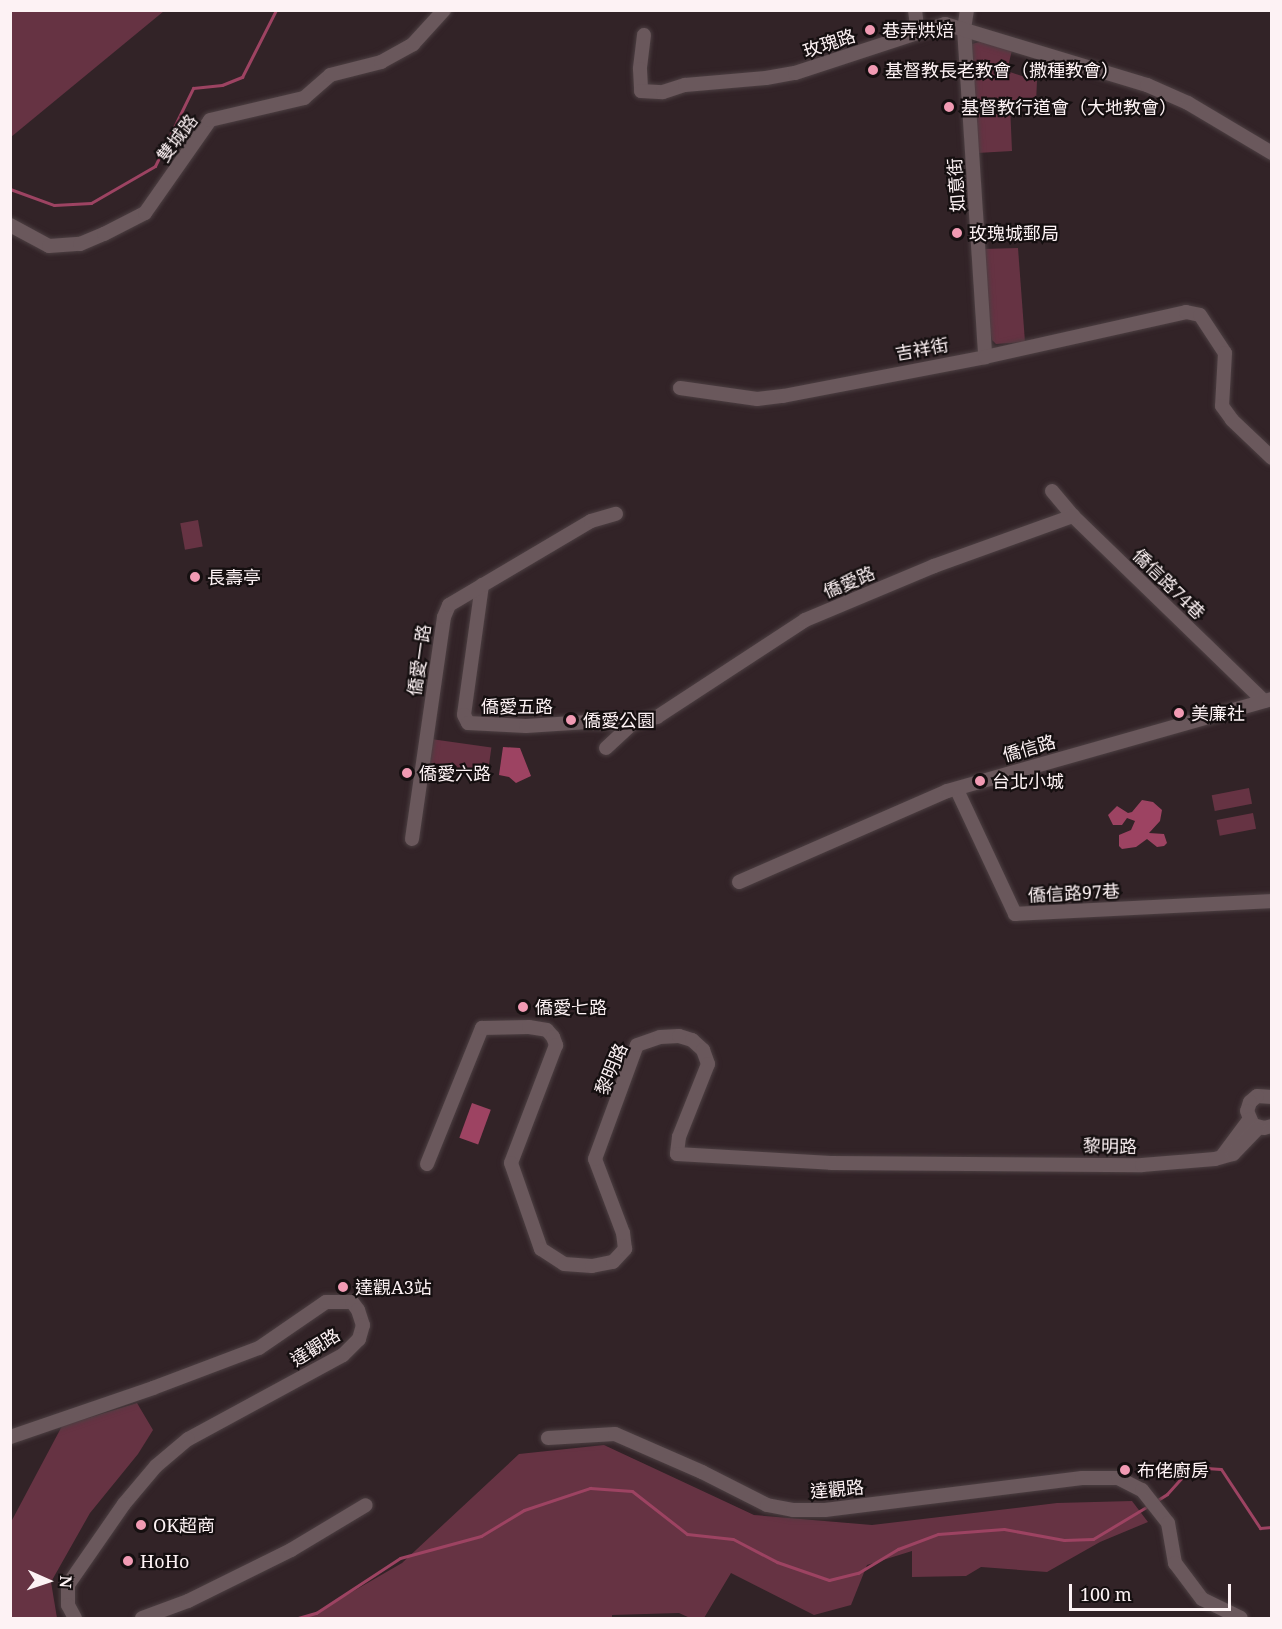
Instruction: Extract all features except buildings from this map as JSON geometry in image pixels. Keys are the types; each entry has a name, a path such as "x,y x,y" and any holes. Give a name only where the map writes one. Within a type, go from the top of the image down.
{"street":[{"name":"雙城路","path":"10,225 50,246 80,244 104,234 145,213 210,120 304,98 330,75 381,62 413,44 444,10"},
{"path":"915,10 918,33"},
{"name":"如意街","path":"968,10 964,28 985,357"},
{"name":"玫瑰路","path":"645,35 639,69 641,91 663,92 685,85 766,78 795,73 945,24 1147,85 1188,103 1272,153"},
{"name":"吉祥街","path":"680,388 757,399 985,357 1186,312 1200,315 1225,353 1222,406 1232,420 1272,458"},
{"name":"僑信路74巷","path":"1052,491 1073,516 1268,700"},
{"name":"僑愛一路","path":"412,839 444,617 449,605 591,521 616,514"},
{"name":"僑愛路","path":"633,723 657,717 806,620 934,566 1073,516"},
{"name":"僑愛五路","path":"482,585 464,716 468,723 526,726 588,722 633,723"},
{"name":"僑信路","path":"739,882 947,790 957,790 1005,773 1268,700"},
{"path":"606,748 633,723"},
{"name":"僑信路97巷","path":"957,790 1015,914 1272,901"},
{"name":"黎明路","path":"427,1164 482,1028 529,1027 547,1030 556,1045 511,1162 542,1249 564,1264 592,1266 613,1262 625,1249 623,1233 595,1159 637,1046 660,1037 679,1036 692,1041 703,1050 708,1064 679,1137 677,1154 831,1163 1142,1165 1215,1159 1233,1154 1260,1125 1247,1111 1253,1099 1262,1095 1272,1097"},
{"name":"達觀路","path":"10,1437 153,1388 259,1348 326,1302 341,1300 352,1302 358,1310 363,1325 359,1340 343,1355 188,1439 156,1466 124,1504 68,1585 68,1605 75,1618"},
{"name":"達觀路","path":"548,1438 615,1434 702,1472 767,1505 793,1510 825,1510 1082,1478 1118,1478 1142,1490 1168,1523 1175,1563 1181,1574 1202,1599 1241,1618"},
{"path":"142,1618 188,1601 291,1550 366,1505"}],"shaded area":[{"path":"11,10 164,10 164,11 11,137"},
{"path":"983,41 1012,50 1007,71 1037,81 1036,103 1010,104 1012,151 977,153 972,44"},
{"path":"1018,248 1025,342 996,344 992,340 989,327 982,249"},
{"path":"198,520 203,547 185,550 180,523"},
{"path":"431,739 491,747 488,774 427,766"},
{"path":"503,747 520,748 531,776 516,783 509,777 499,775"},
{"path":"1249,788 1252,804 1215,811 1212,795"},
{"path":"1142,800 1153,802 1162,810 1160,821 1149,833 1164,834 1167,843 1157,847 1147,839 1136,847 1122,849 1119,846 1119,835 1131,830 1135,821 1127,818 1122,825 1113,825 1108,815 1117,806 1128,813 1132,812"},
{"path":"1253,813 1256,829 1220,836 1217,820"},
{"path":"472,1103 491,1110 478,1145 459,1138"},
{"path":"137,1403 153,1430 138,1454 90,1513 51,1582 57,1618 11,1618 11,1522 62,1426"},
{"path":"604,1445 754,1515 872,1525 1057,1503 1132,1501 1148,1522 1100,1542 1047,1572 981,1567 966,1576 912,1577 912,1551 867,1565 851,1605 814,1615 731,1573 704,1618 690,1618 679,1613 612,1615 612,1618 307,1618 402,1563 519,1454"}],"waterway":[{"path":"10,189 54,205 91,203 155,166 193,88 222,85 242,77 276,10"},
{"path":"1156,1501 1167,1494 1191,1467 1221,1469 1260,1528 1272,1527"},
{"path":"298,1618 316,1613 400,1558 481,1536 524,1510 590,1488 632,1491 687,1534 733,1539 777,1562 829,1580 858,1573 898,1549 938,1534 1004,1529 1064,1540 1093,1539 1148,1506"}],"place":[{"name":"巷弄烘焙","path":"870,30"},
{"name":"基督教長老教會（撒種教會）","path":"873,70"},
{"name":"基督教行道會（大地教會）","path":"949,107"},
{"name":"玫瑰城郵局","path":"957,233"},
{"name":"長壽亭","path":"195,577"},
{"name":"美廉社","path":"1179,713"},
{"name":"僑愛公園","path":"571,720"},
{"name":"僑愛六路","path":"407,773"},
{"name":"台北小城","path":"980,781"},
{"name":"僑愛七路","path":"523,1007"},
{"name":"達觀A3站","path":"343,1287"},
{"name":"布佬廚房","path":"1125,1470"},
{"name":"OK超商","path":"141,1525"},
{"name":"HoHo","path":"128,1561"}]}
